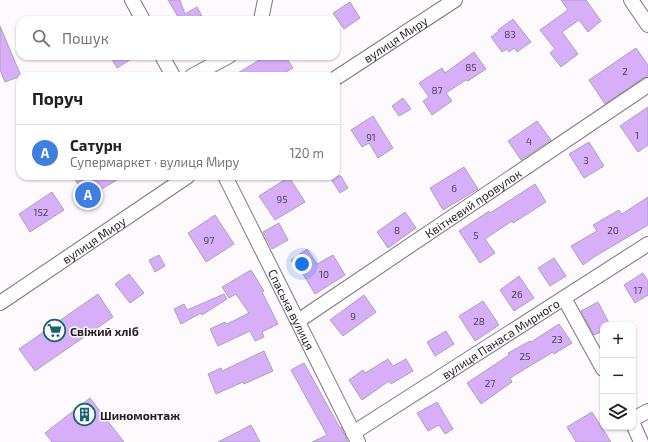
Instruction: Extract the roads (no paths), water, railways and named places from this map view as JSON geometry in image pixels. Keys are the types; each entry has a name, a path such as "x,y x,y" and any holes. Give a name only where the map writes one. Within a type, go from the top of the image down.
{"street":[{"path":"132,0 141,16"},
{"path":"262,16 265,0"},
{"name":"вулиця Миру","path":"340,75 455,0"},
{"path":"630,0 648,25"},
{"path":"164,60 171,72"},
{"path":"199,72 222,60"},
{"name":"Квітневий провулок","path":"298,321 648,85"},
{"name":"вулиця Миру","path":"0,302 182,180"},
{"name":"Спаська вулиця","path":"227,180 355,437"},
{"name":"вулиця Панаса Мирного","path":"355,437 648,244"},
{"path":"564,298 600,364"},
{"path":"636,417 648,411"},
{"path":"636,430 641,442"}],"place":[{"name":"Сатурн","path":"88,195"},
{"name":"Свіжий хліб","path":"55,331"},
{"name":"Шиномонтаж","path":"85,415"}]}
